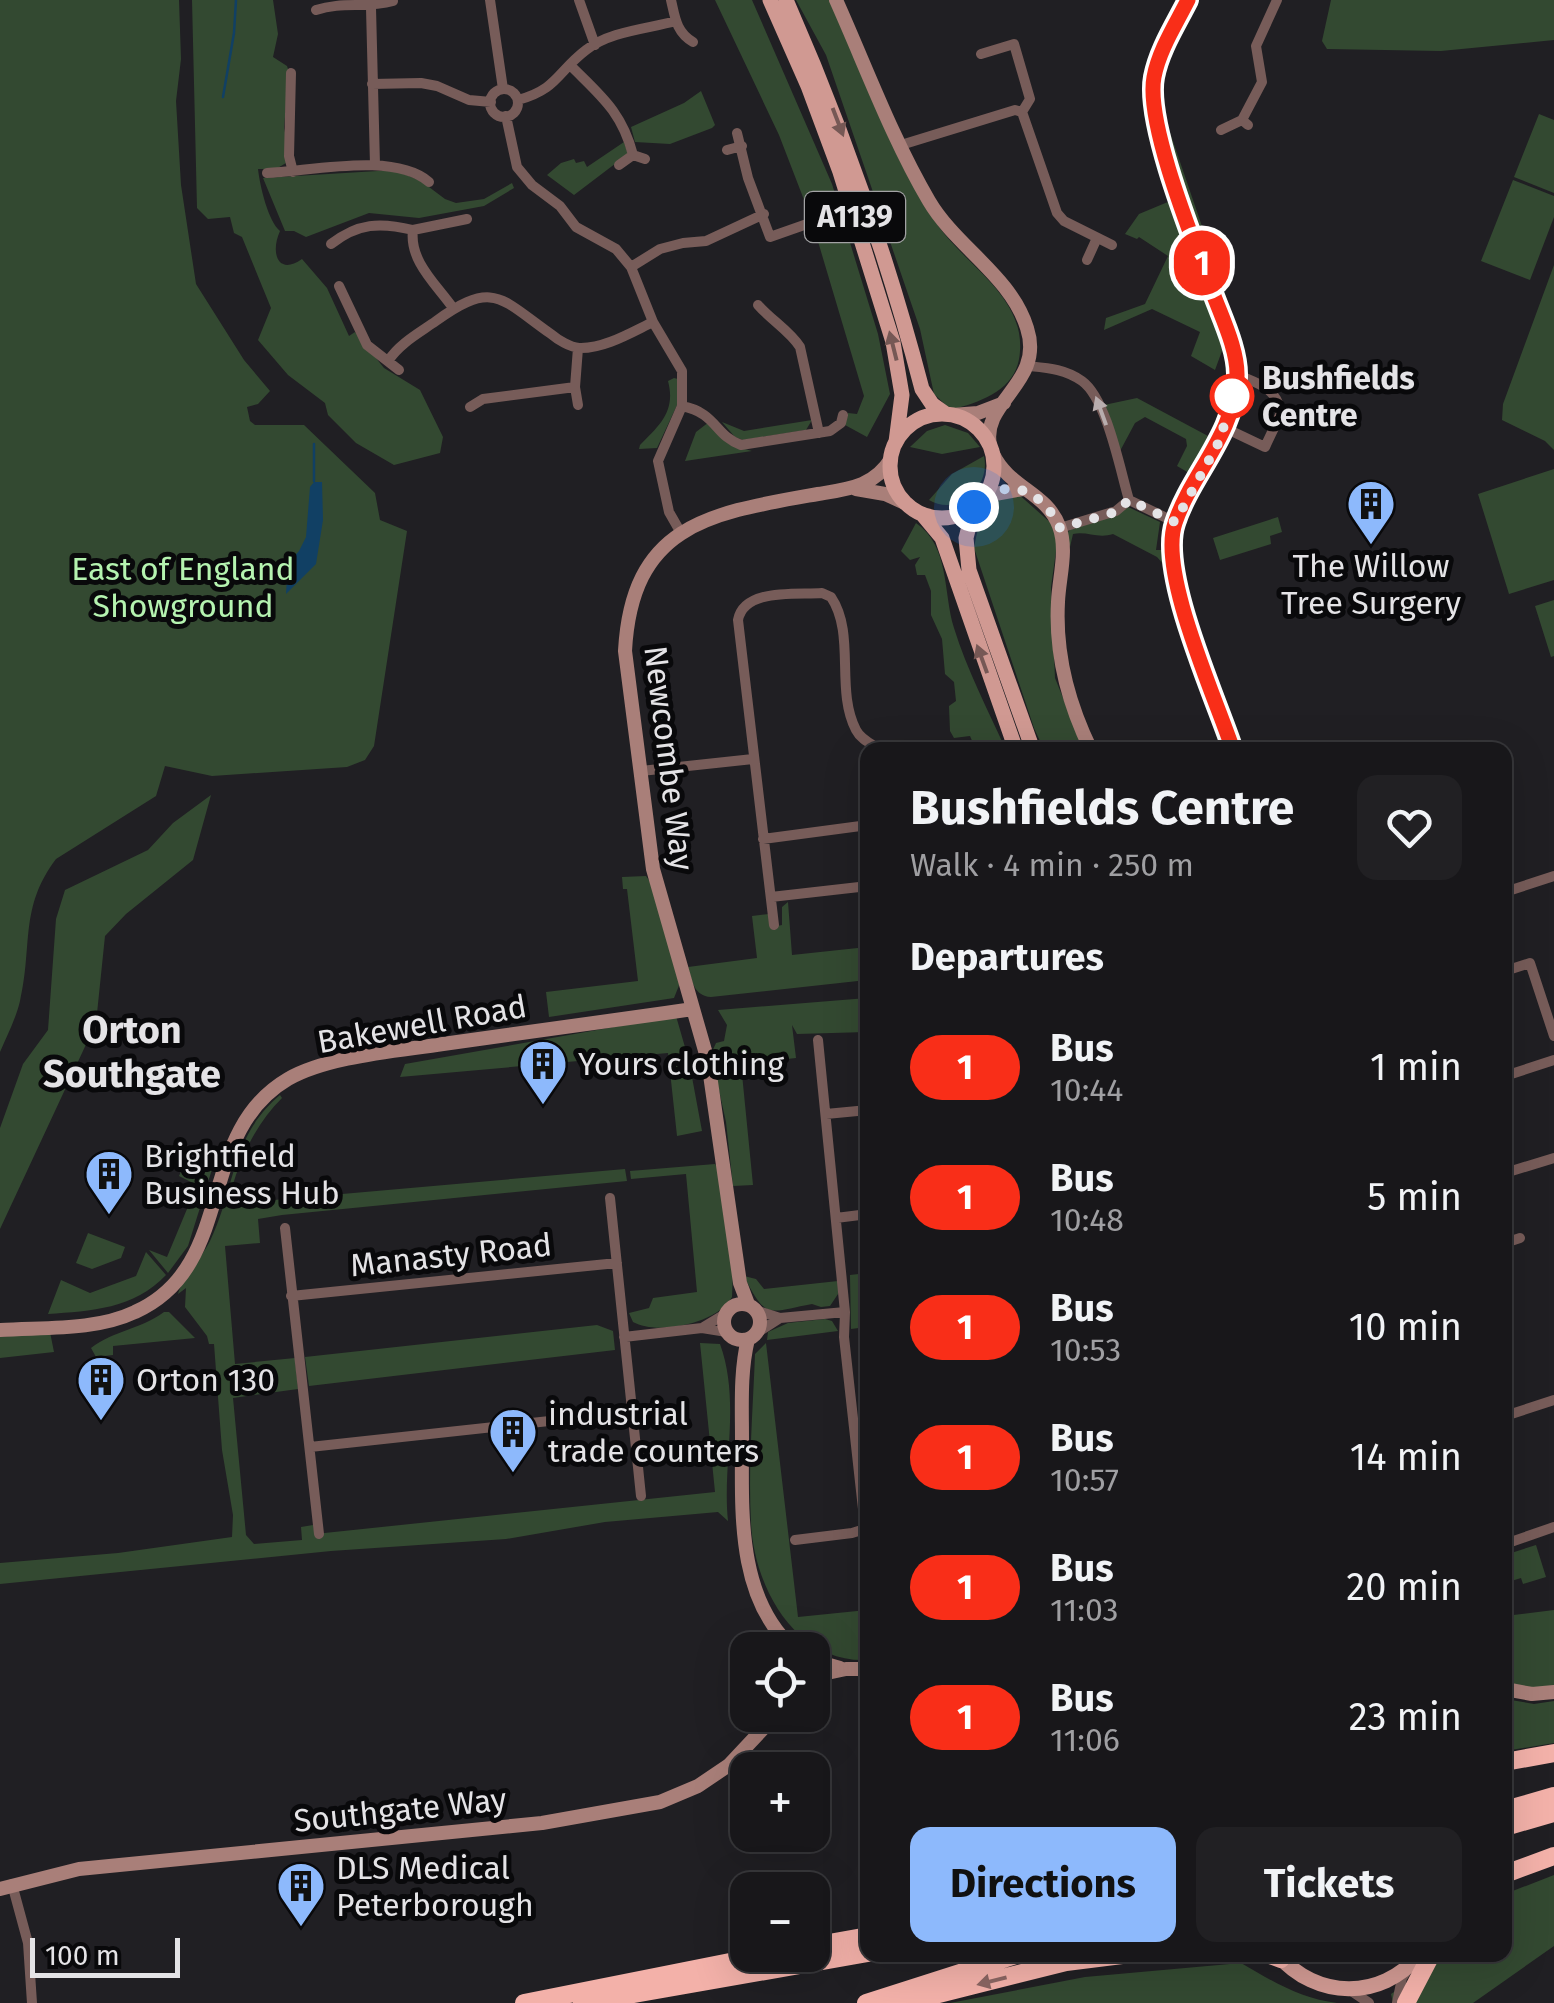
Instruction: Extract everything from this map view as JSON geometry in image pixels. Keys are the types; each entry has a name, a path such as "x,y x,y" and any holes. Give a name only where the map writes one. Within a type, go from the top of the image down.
{"highway":[{"path":"1512,1761 1554,1753"},
{"path":"1512,1808 1554,1796"},
{"path":"1512,1825 1554,1813"},
{"path":"1512,1873 1554,1856"},
{"path":"830,1943 860,1937"},
{"path":"582,2003 860,1954"},
{"path":"524,2003 730,1962"},
{"path":"866,2003 994,1962"},
{"path":"903,2003 1066,1962"},
{"path":"1406,2003 1427,1962"},
{"path":"610,2003 657,1991"}],"main road":[{"name":"A1139","path":"770,0 840,172 888,323 902,396 896,442"},
{"name":"A1139","path":"786,0 882,244 922,390 932,404 949,414"},
{"path":"1013,742 942,538 893,484 890,459 896,442 912,424 934,414 949,414 970,422 991,450 991,483 979,502 966,538 969,570 1030,742"},
{"path":"914,508 948,517 979,502"},
{"path":"1284,1962 1308,1980 1350,1990 1388,1981 1411,1962"}],"street":[{"path":"490,0 503,90"},
{"path":"580,0 595,45"},
{"path":"671,0 684,37 693,42"},
{"path":"836,0 930,202 1010,296 1022,316 1030,342 1028,366 989,427 991,450 1005,474 1044,502 1060,528 1063,543 1057,628 1071,710 1087,742"},
{"path":"1221,130 1245,123 1262,82 1256,46 1277,0"},
{"path":"316,10 354,3 372,8 393,1"},
{"path":"372,8 375,166"},
{"path":"490,102 496,114 506,116 514,112 518,100 552,86 595,45 614,36 676,21"},
{"path":"981,54 1014,44 1030,99 1022,112"},
{"path":"571,66 615,110 633,154"},
{"path":"291,73 290,156 294,172"},
{"path":"372,84 421,83 469,100 490,102"},
{"path":"490,102 496,92 503,90 511,91 518,100"},
{"path":"901,144 1015,110 1022,112"},
{"path":"1022,112 1057,213 1064,221 1112,245"},
{"path":"506,116 512,154 528,180 552,198 576,227 616,249 631,267 653,322 682,372 682,406 658,460 664,497 680,533"},
{"path":"737,133 752,191 770,237 807,224"},
{"path":"727,150 742,146"},
{"path":"633,154 645,159"},
{"path":"619,164 633,154"},
{"path":"268,173 375,166 421,168 429,182"},
{"path":"631,267 660,250 706,241 764,214"},
{"path":"331,244 348,231 371,224 413,230 467,219"},
{"path":"413,230 411,244 418,262 453,308"},
{"path":"1087,260 1098,238"},
{"path":"338,286 367,344 399,370"},
{"path":"388,361 401,346 453,308 476,299 502,298 558,339 578,348 608,342 653,322"},
{"path":"758,305 772,328 793,336 800,347 819,433"},
{"path":"578,348 578,405"},
{"path":"1028,366 1055,368 1086,383 1094,393 1129,500 1175,522"},
{"path":"1225,428 1265,446 1282,413 1277,396 1272,390 1238,376 1225,428 1175,522 1171,552 1174,573 1230,742"},
{"path":"470,407 483,399 575,388"},
{"path":"949,414 978,413 1004,403"},
{"path":"682,406 697,409 714,420 727,440 741,445 837,428 843,414"},
{"name":"Newcombe Way","path":"741,1309 708,1061 653,869 625,652 626,629 644,572 662,548 680,533 707,518 740,508 853,488 880,476 890,459"},
{"name":"Newcombe Way","path":"853,488 885,494 914,508"},
{"path":"979,502 1024,489"},
{"path":"1060,528 1116,512 1129,500"},
{"path":"774,925 738,614 742,606 754,598 822,593 831,596 839,612 847,693 855,729 867,742"},
{"path":"641,771 753,759"},
{"path":"763,838 860,826"},
{"path":"1512,890 1554,876"},
{"path":"771,897 860,887"},
{"path":"1512,969 1530,963 1554,1036"},
{"name":"Bakewell Road","path":"0,1330 105,1322 133,1314 160,1299 187,1270 206,1233 224,1162 249,1110 291,1077 328,1064 390,1052 692,1009"},
{"path":"818,1040 845,1312 844,1336 860,1463"},
{"path":"1512,1074 1554,1060"},
{"path":"826,1114 860,1111"},
{"path":"1512,1171 1554,1158"},
{"path":"610,1198 641,1496"},
{"path":"836,1218 860,1215"},
{"path":"285,1228 319,1534"},
{"path":"1512,1241 1520,1238"},
{"name":"Manasty Road","path":"291,1296 617,1263"},
{"path":"702,1328 741,1309 780,1318 845,1312"},
{"path":"741,1309 761,1324 742,1335"},
{"path":"741,1309 746,1558 778,1632"},
{"path":"624,1336 702,1328 742,1335 780,1318"},
{"path":"1512,1414 1554,1400"},
{"path":"310,1446 632,1412"},
{"path":"1512,1542 1554,1527"},
{"path":"794,1540 860,1530"},
{"path":"830,1665 860,1669"},
{"path":"830,1673 846,1669"},
{"path":"1512,1690 1554,1692"},
{"name":"Southgate Way","path":"6,1886 79,1869 542,1823 660,1802 698,1786 728,1765 760,1732"},
{"path":"6,1886 28,1942 32,2003"},
{"path":"1397,2003 1402,1978 1413,1962"},
{"path":"1350,1990 1369,2003"}],"green space":[{"name":"East of England Showground","path":"0,0 179,0 181,59 176,101 181,185 196,284 244,360 270,391 258,404 247,407 250,421 255,425 304,425 375,493 380,520 407,531 374,746 365,760 347,767 212,776 165,766 156,796 56,859 44,877 32,911 20,1001 0,1052"},
{"path":"192,0 273,0 278,34 273,57 287,66 289,72 284,128 291,160 276,169 258,169 268,211 280,231 278,260 287,265 302,259 327,288 349,336 355,332 384,368 420,390 443,437 440,453 394,465 356,443 328,415 325,403 288,375 258,340 271,308 242,237 234,233 230,217 208,219 197,208"},
{"path":"715,0 752,0 832,184 878,334 890,394 867,437 845,425 848,413 857,414 864,396 811,218 779,135"},
{"path":"796,0 831,0 880,114 932,216 1013,314 1019,332 1018,364 1006,384 986,398 951,410 934,394 920,329 826,55"},
{"path":"1331,0 1554,0 1554,40 1441,51 1327,49 1322,41"},
{"path":"1159,72 1166,74 1161,89 1163,112 1236,326 1231,335 1171,163 1162,127"},
{"path":"701,91 715,125 712,128 670,144 635,142 631,127"},
{"path":"1539,114 1554,120 1554,193 1514,177"},
{"path":"624,142 628,154 574,195 547,175 561,163 574,159 576,163 584,161 587,167"},
{"path":"394,170 456,203 484,199 512,183 514,188 484,206 419,218 369,213 306,237 285,231 263,178"},
{"path":"1513,180 1554,196 1554,217 1530,280 1481,261"},
{"path":"1175,199 1226,340 1215,370 1191,356 1200,332 1152,309 1104,330 1106,318 1145,304 1168,256 1139,237 1125,234 1139,214"},
{"path":"1554,265 1554,450 1545,441 1502,420 1503,404"},
{"path":"678,379 678,403 657,448 639,449 668,409 668,381"},
{"path":"1137,398 1208,436 1189,473 1177,466 1187,446 1186,439 1145,417 1135,423 1120,451 1104,405"},
{"path":"812,420 806,430 743,440 722,422 744,431"},
{"path":"709,422 730,445 752,451 685,461 696,432"},
{"path":"945,425 968,433 980,447 942,454 910,447 927,431"},
{"path":"984,456 982,478 970,496 951,505 929,500 952,474"},
{"path":"1554,469 1554,580 1509,594 1478,494"},
{"path":"1016,492 1052,524 1057,544 1051,587 1055,678 1081,742 1040,742 1034,728 974,548 985,512 996,501"},
{"path":"1126,506 1160,522 1156,550 1166,550 1166,566 1222,742 1219,742 1164,565 1157,557 1113,534 1073,534 1070,547 1065,535 1073,527"},
{"path":"1278,517 1282,532 1270,536 1271,544 1220,560 1213,538"},
{"path":"916,523 935,544 959,644 1002,742 973,742 970,736 954,738 950,731 949,706 956,701 954,682 945,674 942,639 931,615 931,591 925,575 917,575 915,565 920,557 910,560 901,551"},
{"path":"1554,600 1554,656 1551,657 1535,606"},
{"path":"211,795 193,860 105,936 96,1023 0,1229 0,1128 23,1064 48,1030 56,919 65,890 148,850 173,823"},
{"path":"646,876 680,983 674,998 549,1017 546,992 638,981 627,889 623,889 622,877"},
{"path":"788,902 792,955 860,948 860,981 711,997 697,991 688,967 757,958 752,916 769,914 772,927 782,925 782,907"},
{"path":"860,999 860,1032 797,1034 792,1025 796,1058 741,1064 753,1185 733,1186 726,1122 711,1054 716,1043 724,1041 727,1025 718,1010"},
{"path":"676,1016 702,1131 677,1136 668,1053 400,1077 405,1064"},
{"path":"280,1095 282,1098 248,1147 228,1204 625,1169 627,1181 282,1215 258,1219 260,1243 225,1246 235,1364 295,1358 298,1389 233,1398 246,1535 254,1544 302,1540 301,1527 313,1525 315,1534 715,1492 700,1343 720,1344 726,1366 730,1410 728,1521 718,1512 605,1522 506,1539 331,1551 0,1584 0,1563 118,1553 232,1537 233,1515 222,1450 214,1344 209,1344 185,1307 186,1288 178,1294 210,1241 243,1145 264,1111"},
{"path":"188,1156 214,1163 188,1246 168,1273 149,1250 167,1257 197,1185 179,1176"},
{"path":"715,1164 722,1175 733,1271 732,1297 714,1314 687,1324 657,1328 633,1322 629,1313 649,1308 653,1298 697,1292 686,1174 631,1179 630,1171"},
{"path":"88,1233 125,1247 121,1258 92,1269 76,1263"},
{"path":"146,1252 166,1275 140,1295 111,1306 48,1314 61,1280 90,1293 136,1276"},
{"path":"860,1274 860,1328 851,1329 850,1275"},
{"path":"744,1276 756,1279 764,1289 838,1281 838,1294 830,1306 812,1304 770,1310 758,1300"},
{"path":"169,1312 195,1338 113,1346 113,1355 96,1357 91,1348 100,1342"},
{"path":"832,1321 838,1331 767,1340 768,1332 788,1323"},
{"path":"597,1325 613,1331 615,1350 309,1386 305,1357"},
{"path":"50,1332 54,1352 0,1358 0,1337"},
{"path":"766,1343 798,1617 860,1611 860,1659 830,1654 830,1632 796,1632 770,1595 754,1547 750,1460 755,1354"},
{"path":"1536,1545 1546,1577 1523,1584 1521,1578 1512,1581 1512,1553"},
{"path":"1554,1610 1554,1687 1512,1684 1512,1615"},
{"path":"1512,1700 1534,1704 1554,1701 1554,1743 1512,1750"},
{"path":"1554,1875 1554,1946 1473,2003 1393,2003 1391,1994 1437,1962 1512,1962 1512,1891"},
{"path":"1241,1963 1299,1993 1337,2003 950,2003 1085,1977"}],"water":[{"path":"314,482 322,482 323,520 316,564 286,594 288,563 306,537 310,487"}],"waterway":[{"path":"223,97 236,0"},
{"path":"314,444 314,481"}],"bus line":[{"name":"1","path":"1188,0 1156,67 1153,101 1180,200 1230,342 1238,376 1220,440 1175,522 1171,552 1204,670 1231,742"}],"place":[{"name":"Bushfields Centre","path":"1232,396"},
{"name":"The Willow Tree Surgery","path":"1371,546"},
{"name":"Yours clothing","path":"543,1106"},
{"name":"Brightfield Business Hub","path":"109,1216"},
{"name":"Orton 130","path":"101,1422"},
{"name":"industrial trade counters","path":"513,1474"},
{"name":"DLS Medical Peterborough","path":"301,1928"}],"district":[{"name":"Orton Southgate","path":"132,1052"}],"route":[{"path":"974,507 984,496 1024,489 1044,502 1060,528 1116,512 1129,500 1175,522 1220,440 1232,396"}]}
